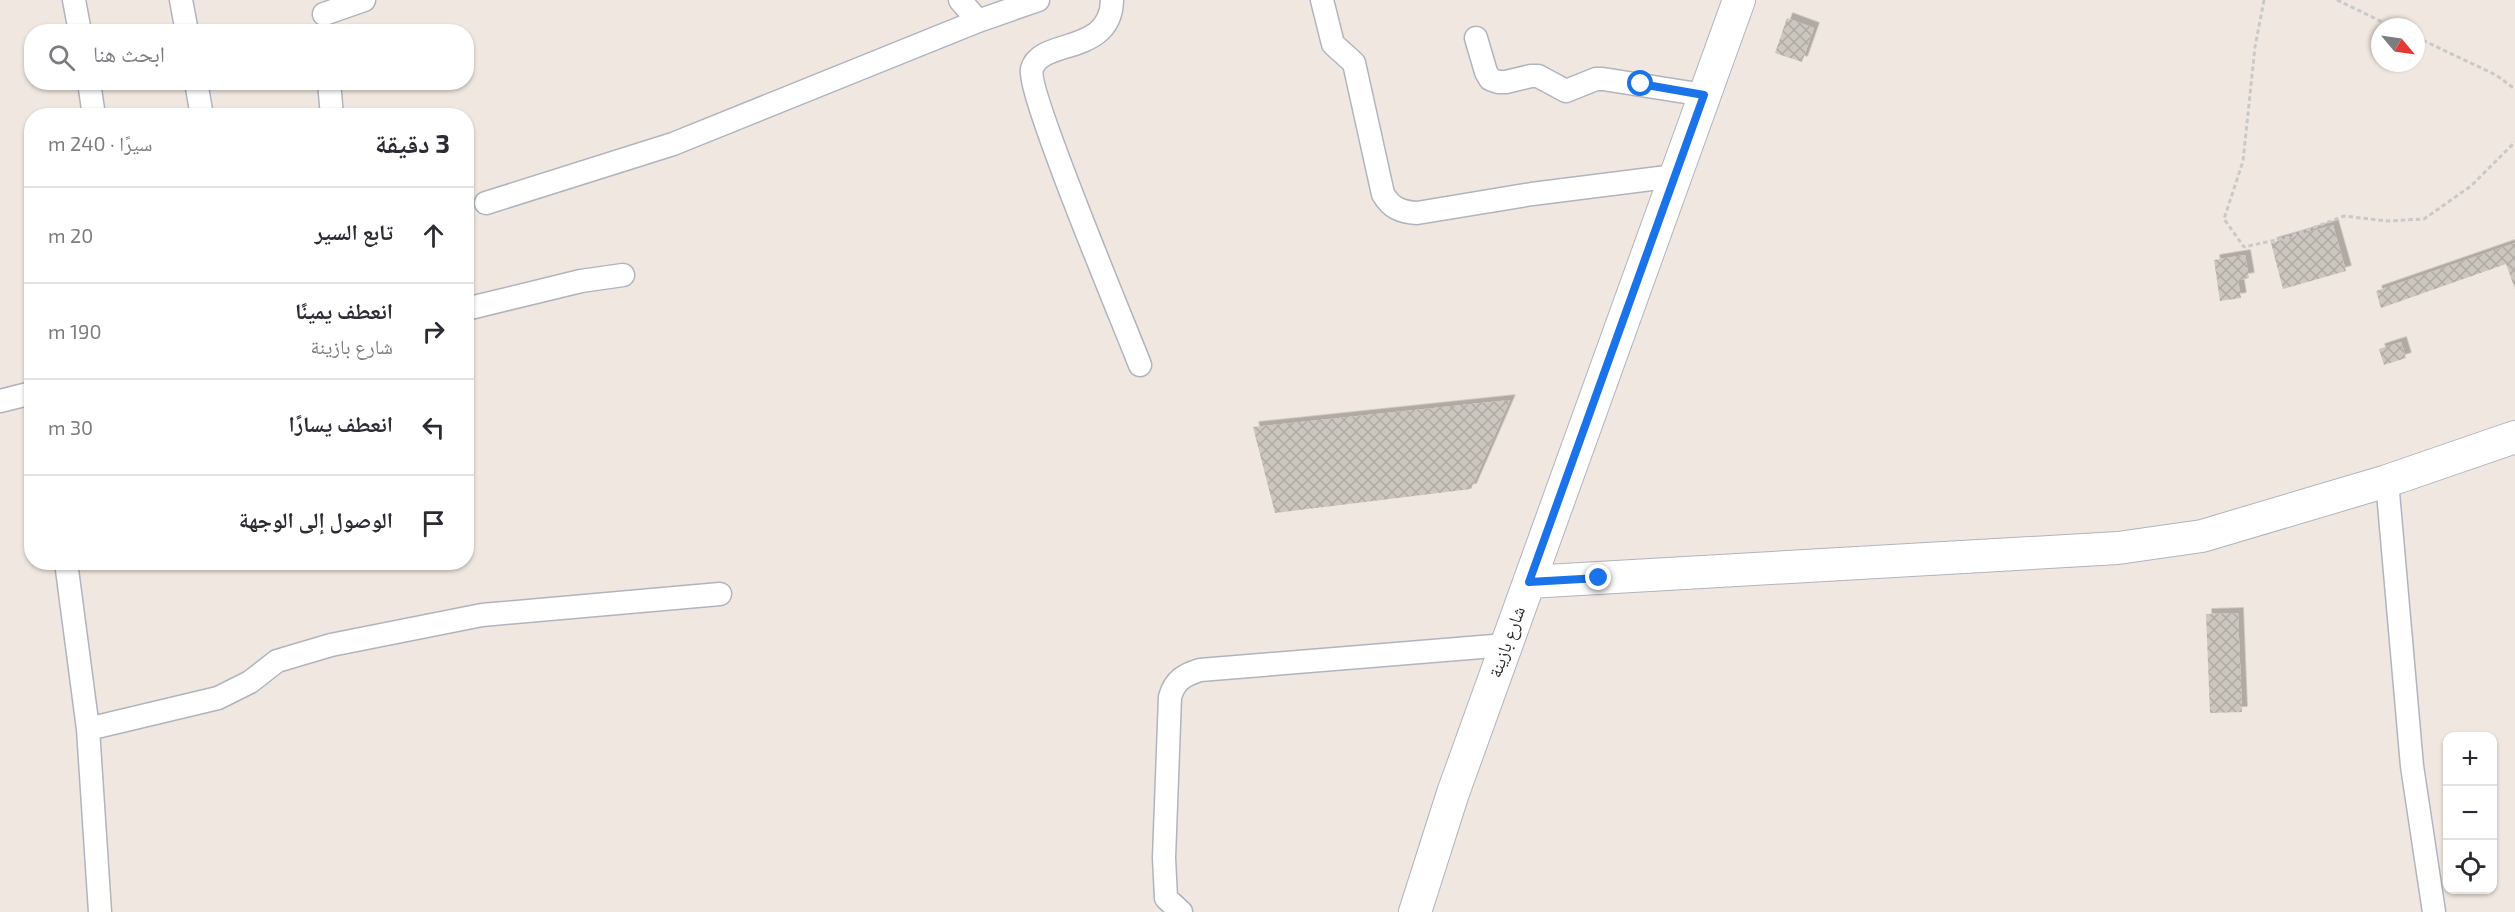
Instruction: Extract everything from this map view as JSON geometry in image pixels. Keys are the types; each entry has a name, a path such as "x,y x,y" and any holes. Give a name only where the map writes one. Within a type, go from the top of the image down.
{"street":[{"path":"74,0 78,24"},
{"path":"181,0 186,24"},
{"path":"323,15 364,0"},
{"path":"960,0 978,21"},
{"path":"486,202 673,144 978,21 1038,0"},
{"path":"1112,0 1108,21 1100,30 1091,37 1035,61 1031,74 1053,144 1140,365"},
{"path":"1322,0 1333,44 1354,63 1383,194 1392,206 1399,210 1417,213 1510,197 1675,176"},
{"name":"شارع بازينة","path":"1415,912 1453,793 1739,0"},
{"path":"1476,38 1486,72 1491,79 1498,82 1538,76 1566,91 1604,78 1704,95"},
{"path":"90,90 93,108"},
{"path":"197,90 201,108"},
{"path":"330,90 331,108"},
{"path":"474,307 569,283 623,275"},
{"path":"0,401 24,395"},
{"path":"1529,582 2118,548 2202,537 2387,481 2515,437"},
{"path":"2387,481 2412,766 2434,912"},
{"path":"67,570 88,729 100,912"},
{"path":"88,729 218,698 249,682 277,661 331,645 482,615 720,594"},
{"path":"1181,912 1166,898 1164,858 1170,697 1177,681 1185,674 1200,670 1506,645"}],"path":[{"path":"2264,0 2255,47 2243,161 2224,219 2244,247 2289,237 2344,216 2387,221 2424,219 2471,186 2515,142"},
{"path":"2337,0 2374,18"},
{"path":"2425,41 2496,75 2515,89"}],"building":[{"path":"1787,18 1814,28 1802,62 1775,53"},
{"path":"2333,225 2346,271 2283,289 2271,243"},
{"path":"2515,243 2515,289 2506,264 2381,308 2376,291"},
{"path":"2245,255 2249,278 2238,280 2241,298 2220,301 2214,260"},
{"path":"2401,342 2406,358 2384,365 2379,349"},
{"path":"1510,400 1471,489 1275,513 1253,427"},
{"path":"2238,613 2242,712 2210,713 2206,614"}],"route":[{"path":"1599,578 1529,582 1704,95 1641,84"}]}
